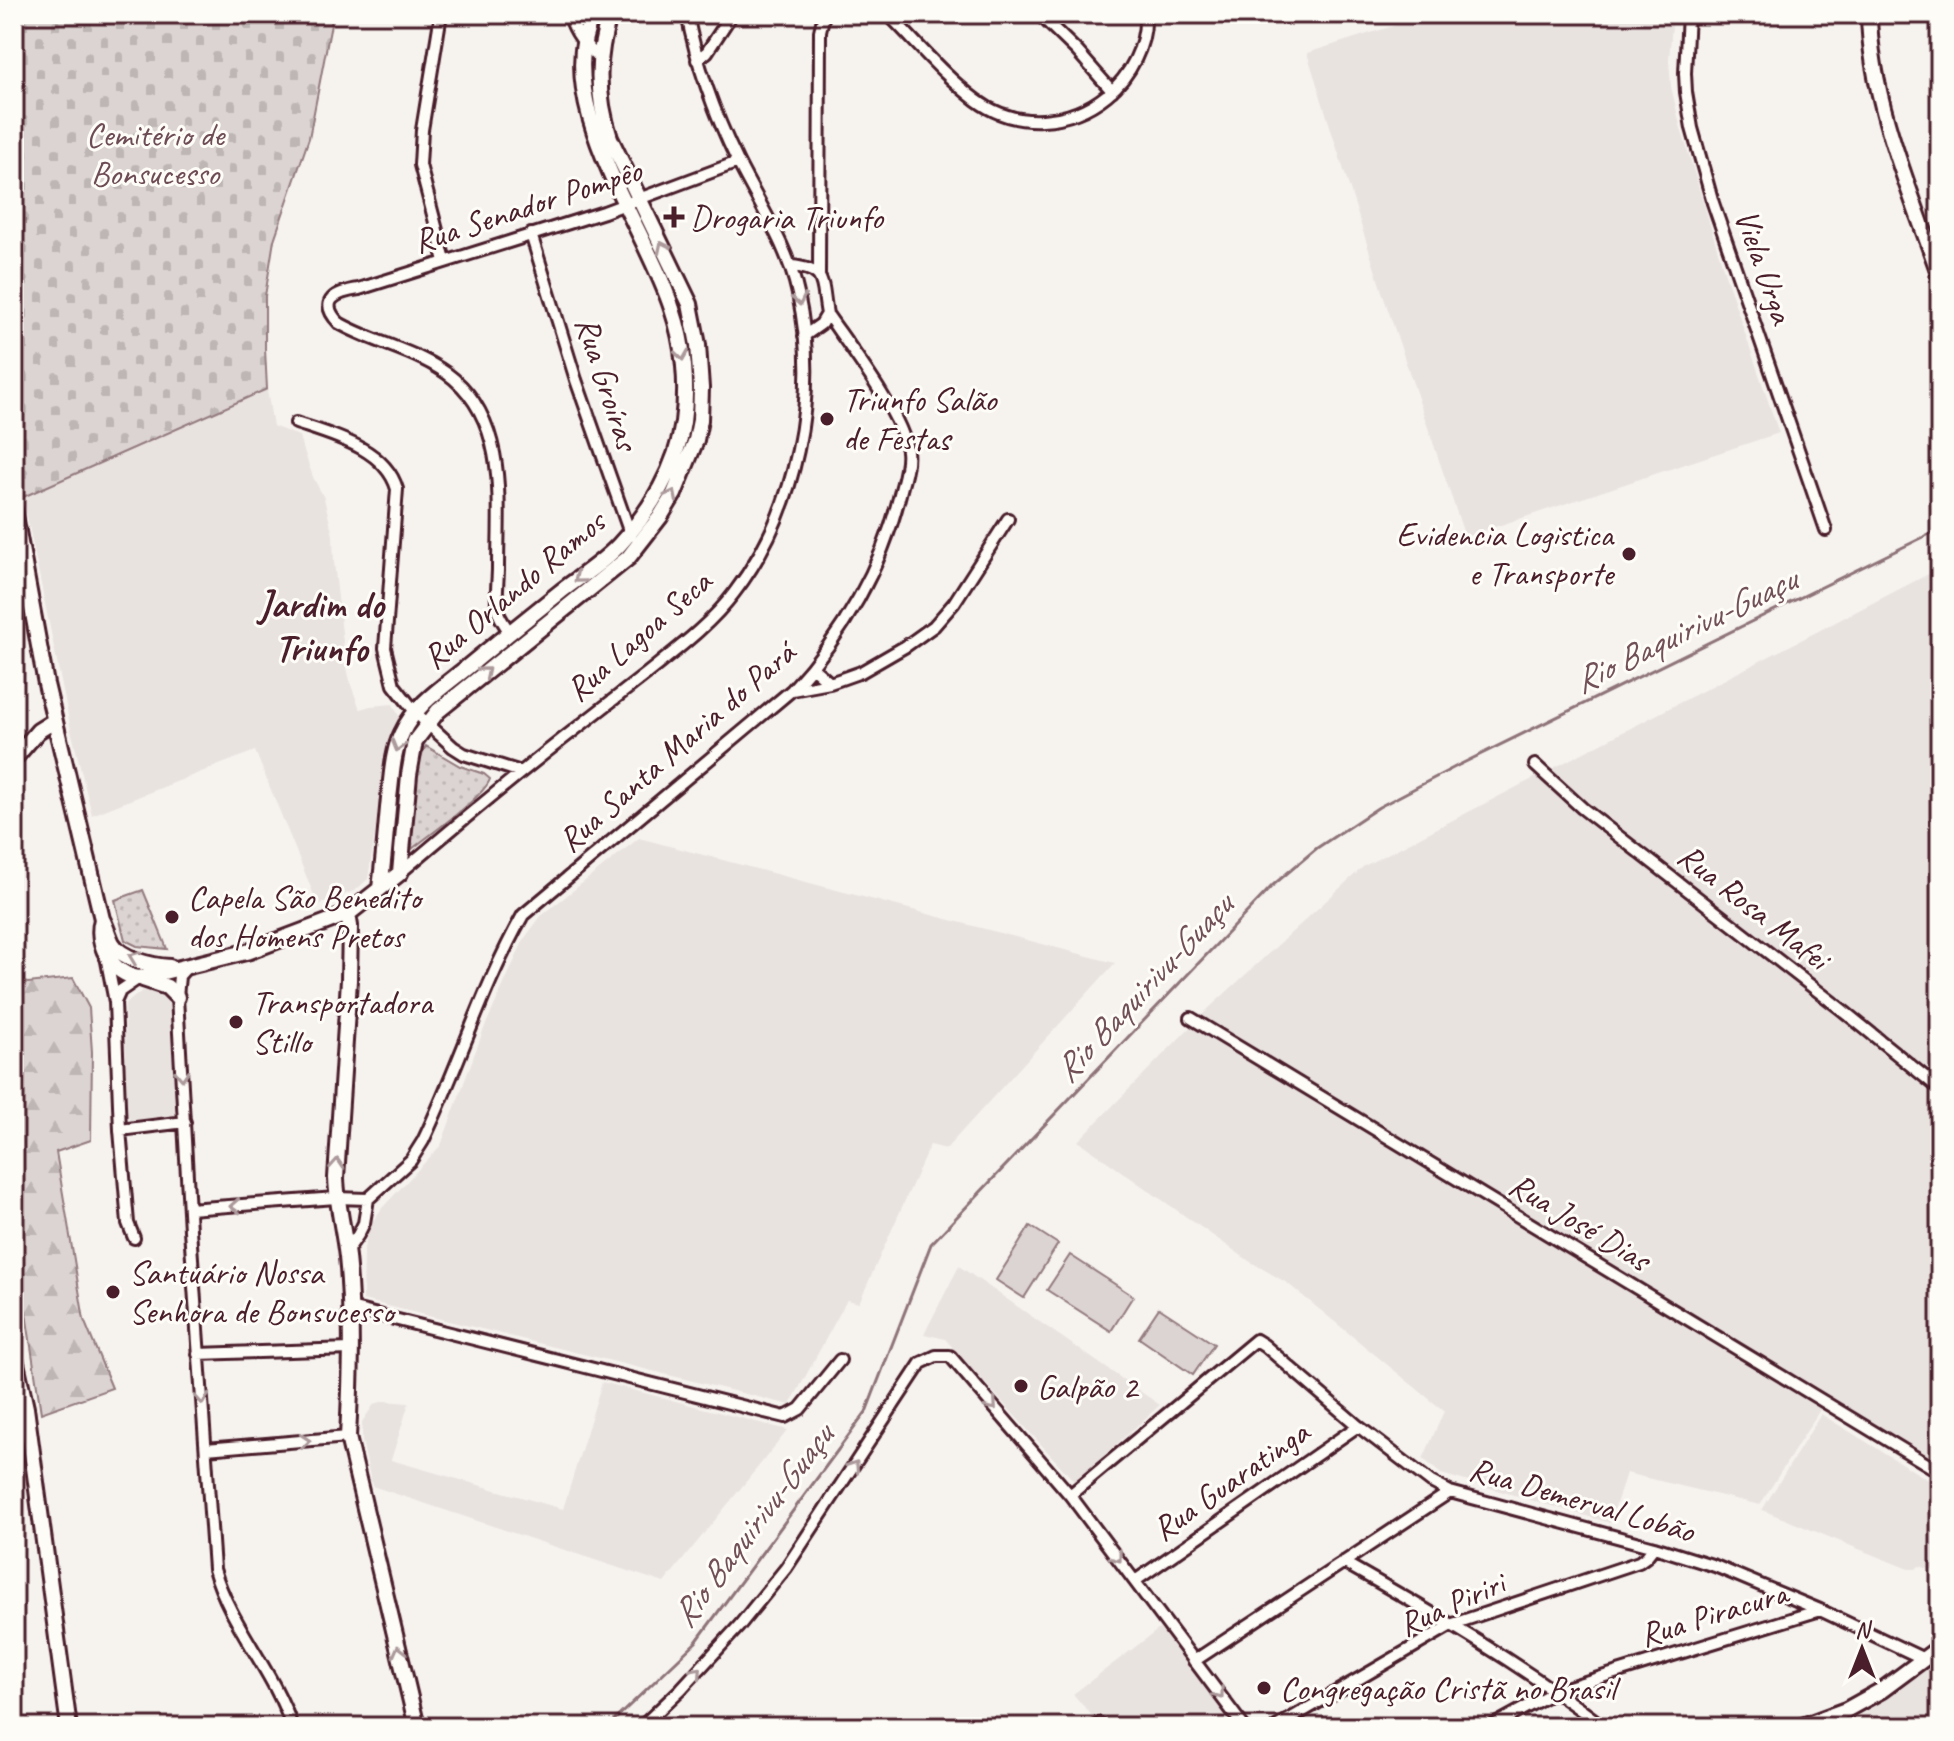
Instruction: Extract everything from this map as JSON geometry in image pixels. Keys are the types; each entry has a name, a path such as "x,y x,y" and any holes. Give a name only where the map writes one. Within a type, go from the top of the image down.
{"street":[{"path":"441,14 422,130 420,165 445,261"},
{"path":"569,14 583,43 600,59"},
{"name":"Rua Orlando Ramos","path":"400,873 415,741 438,711 628,558 674,494 696,440 701,396 698,345 690,304 610,138 604,119 599,88 600,59 610,14"},
{"name":"Rua Lagoa Seca","path":"139,978 250,951 348,914 521,772 679,649 733,595 769,539 796,460 804,414 804,336 798,295 791,266 778,237 716,113 697,60 687,14"},
{"path":"697,60 707,52 732,14"},
{"path":"804,336 821,324 827,314 819,275 820,31 824,14"},
{"path":"888,14 955,83 979,103 1006,116 1042,122 1068,117 1094,106 1112,91 1128,73 1139,50 1145,14"},
{"path":"1039,14 1112,91"},
{"name":"Viela Urga","path":"1688,14 1685,82 1692,128 1713,203 1826,530"},
{"path":"1869,14 1871,53 1895,146 1940,276"},
{"path":"590,16 604,31"},
{"name":"Rua Orlando Ramos","path":"380,888 396,751 403,730 429,698 618,546 649,508 666,477 683,423 685,383 672,307 624,205 597,136 585,94 581,69 590,16"},
{"name":"Rua Senador Pompêo","path":"510,633 497,611 498,475 493,442 480,410 465,390 434,366 339,323 330,311 332,298 340,292 359,289 624,205 738,162"},
{"name":"Rua Groíras","path":"531,234 628,533 639,545"},
{"path":"791,266 814,270 819,275"},
{"name":"Rua Santa Maria do Pará","path":"368,1199 411,1160 423,1141 479,1003 523,915 792,690 829,647 861,593 884,544 900,496 908,452 882,396 827,314"},
{"path":"296,423 341,438 375,458 393,478 397,489 385,648 394,685 416,713 445,741 464,754 521,772"},
{"path":"14,510 54,721 102,919 113,946 125,956 161,966 186,968"},
{"path":"792,690 830,683 861,672 934,626 954,603 1008,519"},
{"path":"813,668 830,683"},
{"path":"14,759 38,731 54,721"},
{"name":"Rua Rosa Mafei","path":"1535,765 1582,808 1940,1089"},
{"path":"348,914 349,980 336,1178 350,1308 348,1437 417,1727"},
{"path":"102,919 99,929 115,1002 120,1130 128,1223 134,1238"},
{"path":"106,954 120,971 167,987 177,997"},
{"path":"186,968 179,976 177,997 212,1554 218,1584 283,1703 292,1727"},
{"path":"115,1002 120,991 139,978"},
{"name":"Rua José Dias","path":"1191,1018 1940,1472"},
{"path":"120,1130 185,1122"},
{"path":"189,1209 336,1198 368,1199 364,1223 346,1252"},
{"path":"350,1308 785,1417 800,1409 840,1360"},
{"name":"Rua Demerval Lobão","path":"1070,1495 1256,1340 1358,1426 1431,1482 1450,1492 1715,1566 1820,1610 1924,1659"},
{"path":"198,1354 351,1349"},
{"path":"14,1354 26,1408 69,1727"},
{"path":"641,1727 739,1626 776,1580 921,1363 936,1356 950,1356 1070,1495 1244,1727"},
{"name":"Rua Guaratinga","path":"1135,1581 1358,1426"},
{"path":"206,1449 348,1437"},
{"path":"1194,1661 1450,1492"},
{"name":"Rua Piriri","path":"1276,1727 1453,1624 1639,1562 1654,1547"},
{"path":"1343,1562 1453,1624 1556,1691 1604,1727"},
{"name":"Rua Piracura","path":"1490,1727 1556,1691 1820,1610"},
{"path":"1800,1727 1846,1710 1882,1690 1940,1647"}],"shaded area":[{"path":"1431,14 1673,14 1669,60 1680,125 1725,274 1779,433 1465,537 1383,295 1307,53"},
{"path":"267,389 273,426 299,436 324,498 333,535 345,659 360,709 393,704 400,718 384,776 368,879 356,890 318,905 255,751 92,815 71,730 23,497"},
{"path":"1940,568 1940,1465 1828,1397 1760,1505 1626,1473 1610,1523 1441,1474 1423,1459 1444,1411 1287,1283 1249,1261 1078,1141 1208,1009 1364,866"},
{"path":"639,838 1115,963 946,1149 930,1145 859,1303 847,1300 790,1405 363,1300 364,1248 370,1225 441,1145 483,1031 524,939 541,916"},
{"path":"142,991 155,991 166,997 169,1006 176,1111 173,1117 130,1120 126,1114 125,1004"},
{"path":"959,1266 1160,1405 1075,1482 945,1339 924,1334"},
{"path":"602,1382 788,1430 664,1583 372,1486 362,1441 362,1422 374,1404 384,1401 409,1403 391,1460 563,1509"},
{"path":"1821,1414 1940,1487 1940,1572 1919,1566 1908,1569 1762,1510"},
{"path":"1159,1629 1168,1635 1237,1727 1116,1727 1107,1716 1093,1717 1073,1694"},
{"path":"1940,1658 1940,1727 1823,1727 1866,1712"}],"green space":[{"name":"Cemitério de Bonsucesso","path":"14,14 333,14 309,138 274,240 265,296 267,389 23,497 14,442"},
{"path":"426,746 490,779 468,805 412,849 414,783"},
{"path":"143,890 167,949 137,946 125,940 115,900"},
{"path":"73,978 89,1008 91,1140 56,1152 84,1320 112,1388 41,1413 14,1233 14,980 28,983"},
{"path":"1030,1226 1058,1244 1024,1298 996,1280"},
{"path":"1070,1255 1133,1296 1111,1331 1047,1290"},
{"path":"1159,1308 1214,1344 1193,1375 1139,1338"}],"waterway":[{"name":"Rio Baquirivu-Guaçu","path":"607,1727 696,1642 866,1412 931,1244 1272,886 1317,848 1379,807 1940,529"}],"place":[{"name":"Drogaria Triunfo","path":"674,217"},
{"name":"Triunfo Salão de Festas","path":"827,419"},
{"name":"Evidencia Logistica e Transporte","path":"1629,554"},
{"name":"Capela São Benedito dos Homens Pretos","path":"172,917"},
{"name":"Transportadora Stillo","path":"236,1022"},
{"name":"Santuário Nossa Senhora de Bonsucesso","path":"113,1292"},
{"name":"Galpão 2","path":"1021,1386"},
{"name":"Congregação Cristã no Brasil","path":"1264,1688"}],"district":[{"name":"Jardim do Triunfo","path":"321,626"}]}
